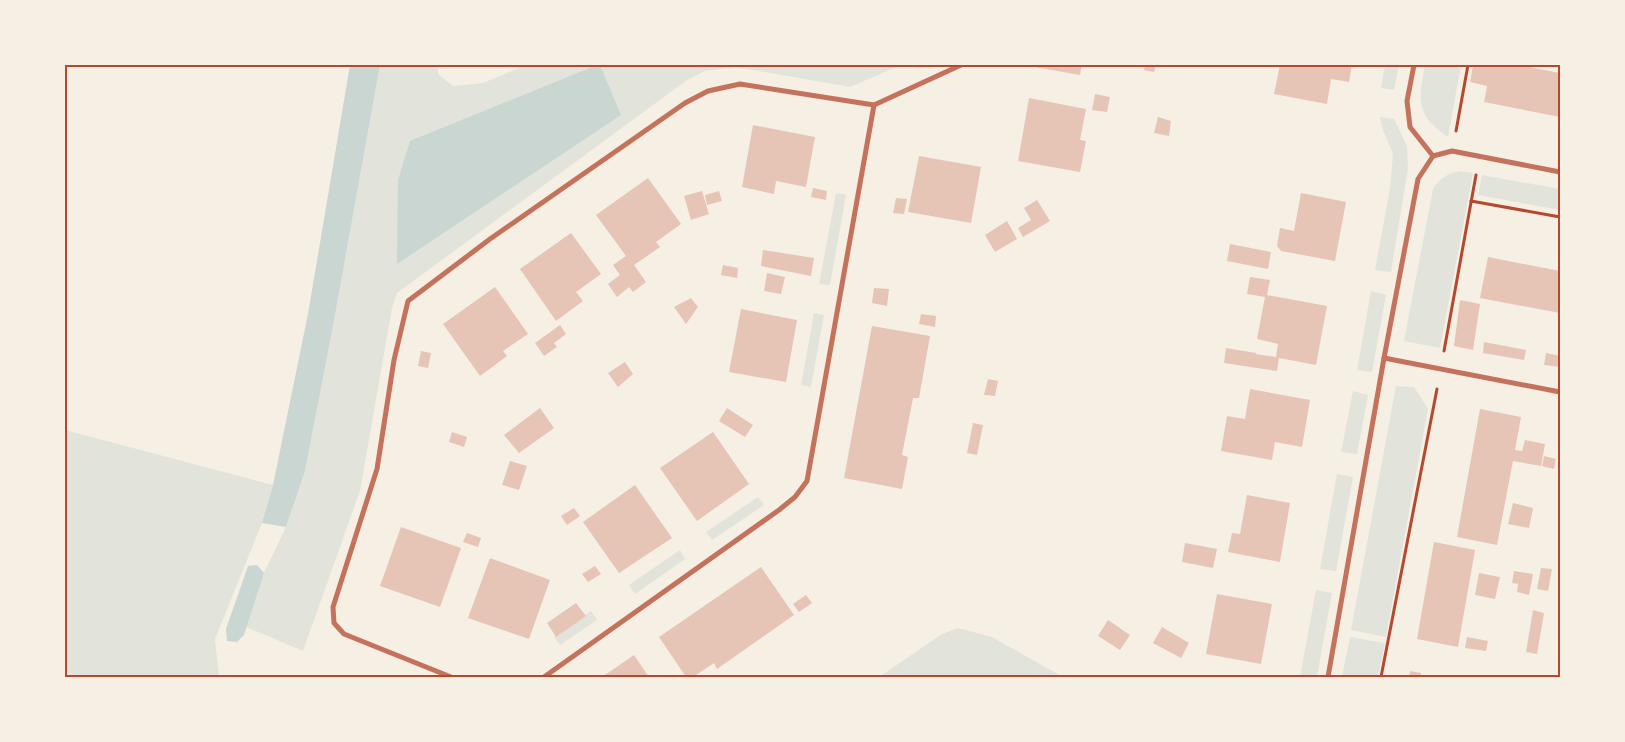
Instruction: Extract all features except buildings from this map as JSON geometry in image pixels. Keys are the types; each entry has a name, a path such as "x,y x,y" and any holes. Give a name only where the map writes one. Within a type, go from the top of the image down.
{"street":[{"path":"451,677 344,634 334,624 333,607 377,469 394,360 408,301 490,239 628,142 685,103 708,91 740,84 874,105 961,65"},
{"path":"1414,65 1407,101 1410,127 1432,156"},
{"path":"544,677 784,506 795,497 807,481 874,105"},
{"path":"1328,677 1384,358 1418,179 1432,156 1452,151 1560,172"},
{"path":"1384,358 1560,392"}],"path":[{"path":"1452,151 1468,65"},
{"path":"1381,677 1441,369 1479,157"},
{"path":"1472,201 1560,217"}],"shaded area":[{"path":"350,65 380,65 305,471 286,527 262,523 273,485 308,314"},
{"path":"380,65 438,65 438,74 453,86 483,83 526,65 901,65 850,87 736,67 705,71 687,80 397,293 392,308 360,491 303,651 246,627 264,573 286,527 305,471"},
{"path":"600,65 621,115 397,264 398,180 410,141"},
{"path":"1385,65 1399,65 1394,90 1381,88"},
{"path":"1425,65 1461,65 1448,137 1430,122 1422,106 1421,88"},
{"path":"1380,117 1394,119 1407,146 1408,168 1391,272 1375,270 1390,188 1393,154"},
{"path":"1460,171 1473,173 1440,348 1404,341 1433,189 1444,177"},
{"path":"1482,175 1560,189 1560,210 1478,195"},
{"path":"836,193 846,195 830,285 819,284"},
{"path":"1371,291 1386,295 1372,372 1357,370"},
{"path":"814,313 824,315 811,387 801,385"},
{"path":"1396,386 1414,387 1428,409 1386,637 1351,630"},
{"path":"1353,391 1368,395 1357,454 1341,452"},
{"path":"65,430 273,485 262,523 215,639 219,677 65,677"},
{"path":"1337,474 1353,477 1336,571 1320,569"},
{"path":"758,497 764,505 712,540 706,532"},
{"path":"680,550 685,559 635,594 629,585"},
{"path":"257,565 264,573 244,635 237,642 227,641 226,629 248,566"},
{"path":"1316,590 1332,593 1317,677 1300,677"},
{"path":"591,611 597,620 560,645 554,637"},
{"path":"958,628 992,637 1063,677 879,677 942,634"},
{"path":"1350,637 1385,643 1378,677 1342,677"}]}
